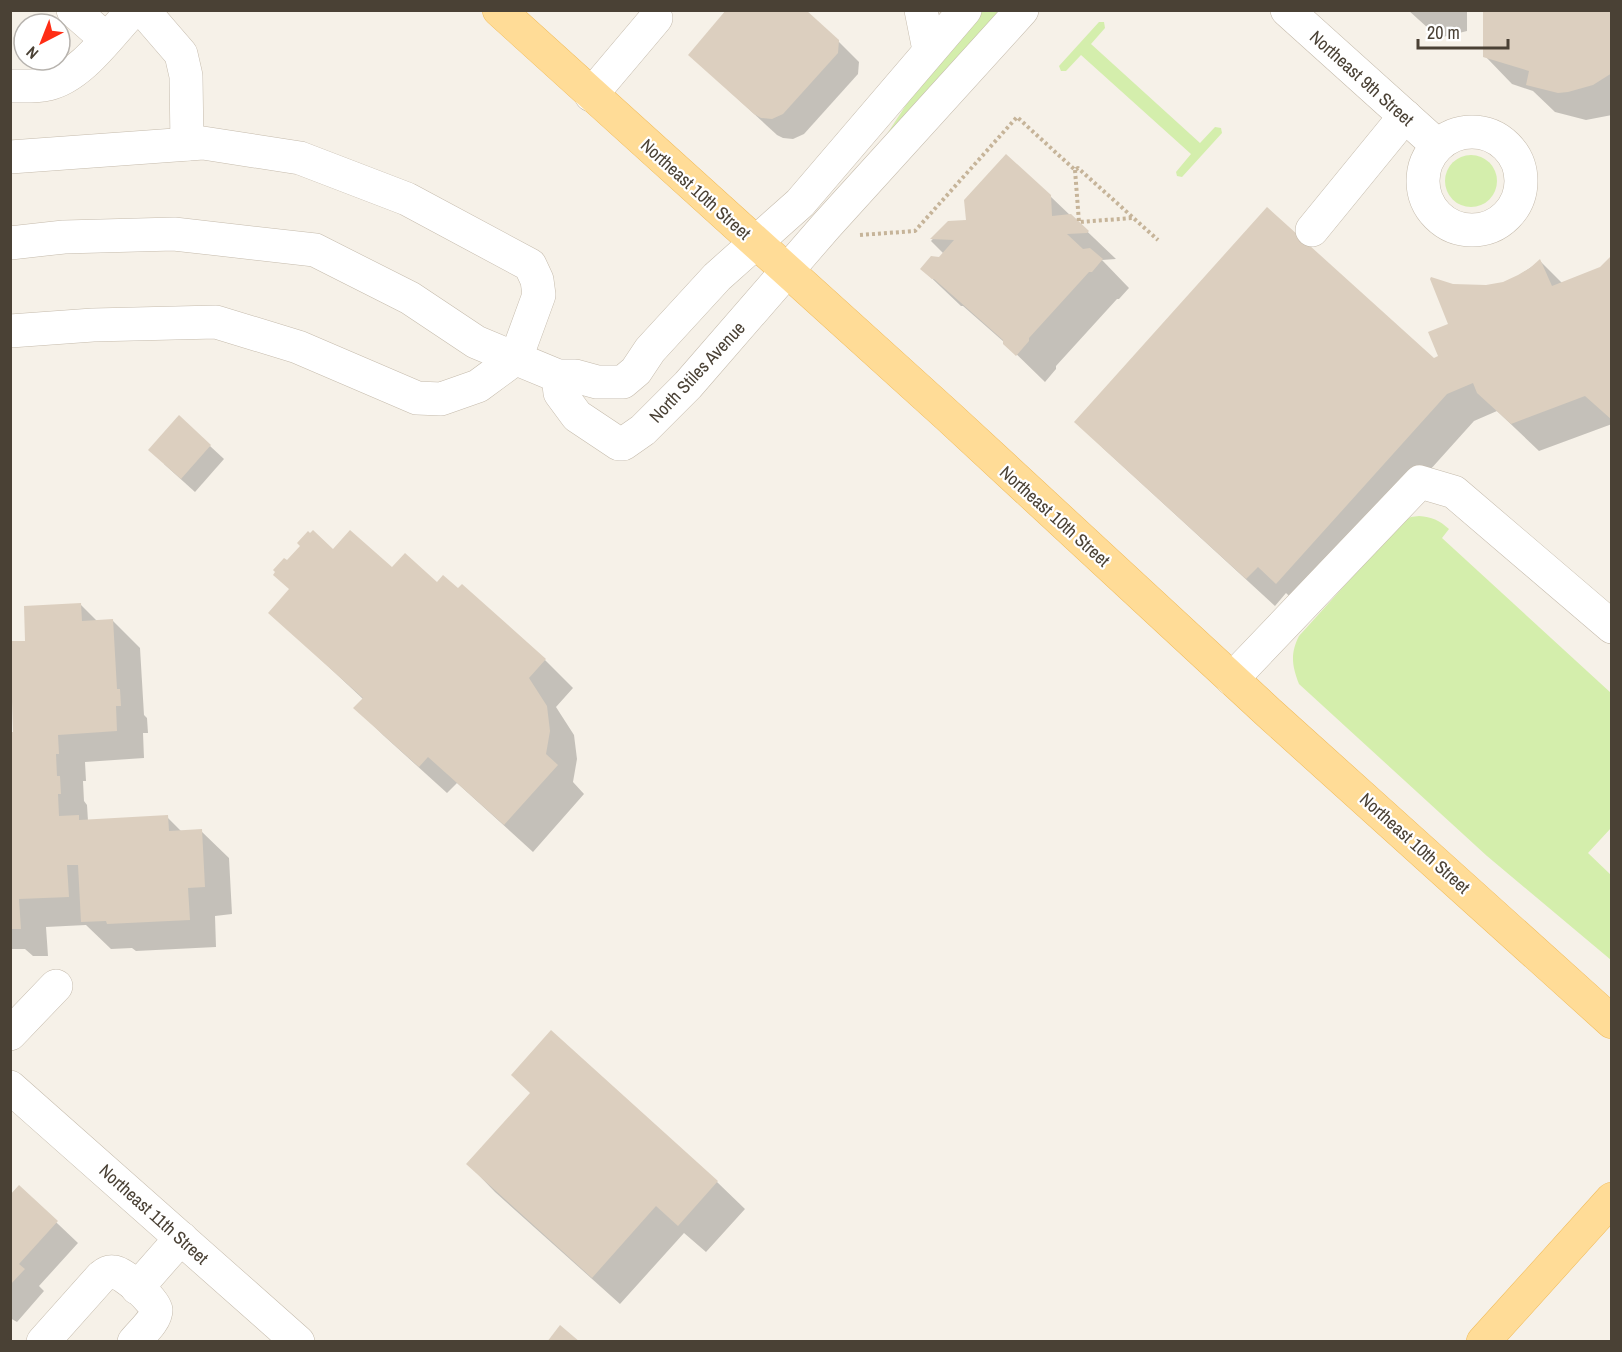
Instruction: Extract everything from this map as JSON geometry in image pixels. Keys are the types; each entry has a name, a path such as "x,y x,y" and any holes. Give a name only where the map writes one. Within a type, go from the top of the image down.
{"main road":[{"name":"Northeast 10th Street","path":"500,11 948,416 1064,526 1611,1022"},
{"path":"1483,1341 1611,1199"}],"street":[{"path":"73,10 106,39"},
{"path":"10,86 49,84 64,78 89,60 133,10"},
{"path":"143,10 181,54 186,76 188,144"},
{"path":"921,10 929,50"},
{"path":"10,243 64,237 174,234 315,250 410,298 477,342 558,376 575,376 597,382 623,382 630,378 650,350 717,277 800,203 964,10"},
{"name":"North Stiles Avenue","path":"558,376 560,393 577,416 619,444 623,444 643,430 688,385 936,103 1022,10"},
{"name":"Northeast 9th Street","path":"1287,10 1437,145"},
{"path":"591,95 656,18"},
{"path":"1312,230 1405,116"},
{"path":"10,157 203,143 300,158 406,199 530,265 537,280 539,295 516,358 478,386 441,399 417,398 298,347 216,322 93,325 10,331"},
{"path":"1232,679 1420,483 1454,492 1611,627"},
{"path":"10,1034 56,986"},
{"name":"Northeast 11th Street","path":"14,1098 181,1238 298,1341"},
{"path":"137,1288 181,1238"},
{"path":"43,1341 107,1273 114,1272 122,1275 137,1288 153,1303 156,1310 154,1317 134,1341"}],"path":[{"path":"857,235 915,231 1017,117 1158,240"},
{"path":"1076,170 1079,222 1133,218"}],"green space":[{"path":"980,11 1001,11 887,134 936,59"},
{"path":"1099,22 1104,22 1105,28 1091,44 1200,143 1215,127 1221,128 1222,133 1182,177 1177,176 1176,172 1191,154 1081,55 1066,71 1061,71 1059,66"},
{"path":"1471,155 1485,159 1493,167 1497,181 1493,195 1485,203 1471,207 1457,203 1449,195 1445,181 1449,167 1457,159"},
{"path":"1419,516 1442,523 1449,529 1442,538 1611,693 1611,828 1588,853 1611,875 1611,960 1487,856 1299,684 1293,660 1299,636 1402,522"}],"building":[{"path":"726,10 806,10 839,40 838,53 783,114 772,119 761,118 688,55"},
{"path":"1483,10 1612,10 1612,73 1593,85 1568,92 1558,93 1526,85 1529,71 1483,57"},
{"path":"1006,154 1051,195 1052,216 1071,214 1089,231 1067,234 1083,249 1090,248 1103,259 1029,338 1016,356 1003,344 1003,340 920,269 931,256 939,257 954,240 930,239 948,221 966,220 964,200"},
{"path":"1267,207 1434,358 1438,356 1428,332 1448,324 1431,277 1453,284 1486,285 1503,282 1518,275 1540,259 1552,286 1600,267 1612,255 1612,420 1585,396 1511,424 1477,393 1473,383 1447,394 1276,584 1258,567 1246,579 1074,422"},
{"path":"179,415 211,445 181,479 148,450"},
{"path":"313,530 333,549 350,530 392,567 405,553 437,582 443,575 458,588 462,584 546,659 529,678 547,706 550,731 546,754 558,765 504,825 428,757 419,767 353,708 363,698 268,613 289,589 273,575 275,572 273,570 284,558 287,560 300,546 297,543 308,531 310,533"},
{"path":"81,603 82,621 113,619 117,689 120,689 121,706 116,706 117,731 58,735 57,776 60,776 61,794 58,794 59,816 79,815 79,820 168,815 169,831 202,829 205,887 188,888 190,920 107,924 106,921 81,922 78,865 67,865 69,897 19,899 21,929 10,929 10,732 13,732 10,641 25,641 24,606"},
{"path":"551,1030 718,1181 678,1226 656,1206 592,1278 466,1164 530,1093 511,1075"},
{"path":"19,1185 58,1221 19,1264 25,1269 10,1285 10,1195"},
{"path":"560,1325 580,1342 547,1342"}]}
